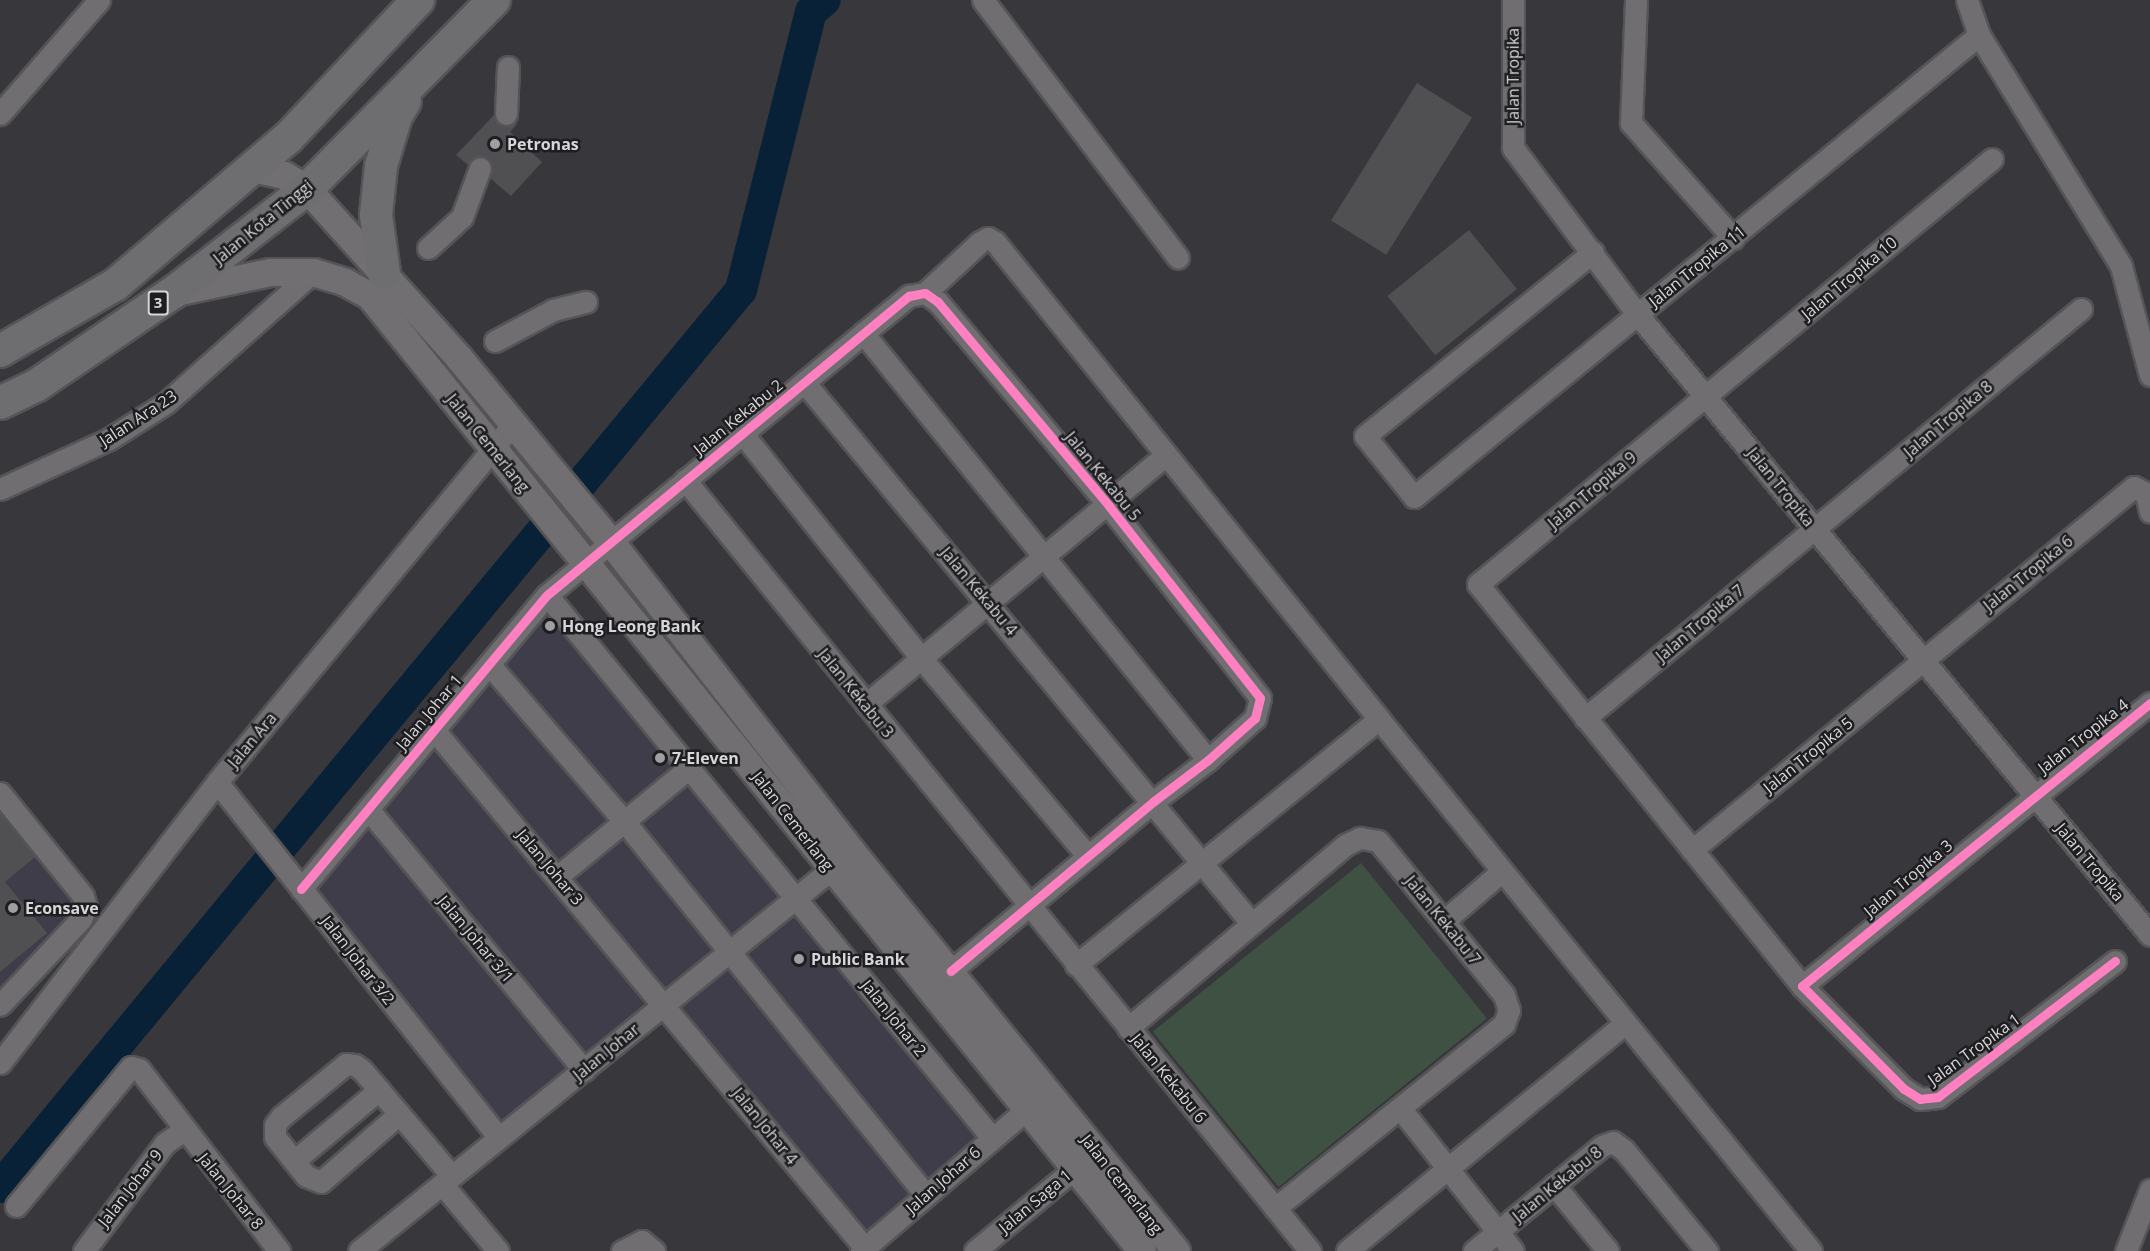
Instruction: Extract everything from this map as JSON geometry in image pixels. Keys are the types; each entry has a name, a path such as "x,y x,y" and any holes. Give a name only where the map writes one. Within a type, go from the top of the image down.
{"highway":[{"path":"0,351 115,285 288,138 418,0"},
{"name":"Jalan Kota Tinggi","path":"0,403 38,386 174,292 307,189 419,80 494,0"},
{"path":"384,273 376,215 381,166 396,116 419,80"}],"main road":[{"name":"Jalan Cemerlang","path":"253,168 284,175 307,189 384,273 604,534 852,852 951,971 1086,1159 1142,1251"},
{"name":"Jalan Cemerlang","path":"174,292 270,272 313,272 345,282 370,296 498,456 582,555 1026,1110 1086,1159 1176,1251"}],"street":[{"path":"0,114 99,0"},
{"path":"982,0 1178,258"},
{"name":"Jalan Tropika","path":"1513,0 1513,148 1638,315 2150,935"},
{"path":"1636,0 1631,123 1733,238"},
{"path":"1967,0 1979,35 2121,266 2150,375"},
{"name":"Jalan Tropika 11","path":"1593,252 1365,436 1414,496 1979,35"},
{"path":"506,114 508,67"},
{"name":"Jalan Tropika 10","path":"1706,396 1992,159"},
{"path":"428,248 462,217 480,168"},
{"name":"Jalan Kekabu 2","path":"582,555 604,534 685,480 863,333 988,238 995,242 1165,456"},
{"name":"Jalan Ara 23","path":"0,489 109,439 166,403 313,272"},
{"name":"Jalan Kekabu 5","path":"917,294 938,302 1109,506 1260,698 1255,718 1208,760"},
{"path":"495,341 553,310 586,302"},
{"name":"Jalan Tropika 8","path":"1815,528 2081,309"},
{"path":"863,333 1046,556 1208,760 1154,801 951,971"},
{"name":"Jalan Kekabu 4","path":"804,382 1154,801 1252,924"},
{"name":"Jalan Tropika 9","path":"1585,718 1478,584 1706,396"},
{"name":"Jalan Ara","path":"0,1063 217,782 520,432"},
{"path":"742,433 921,658 1088,856"},
{"path":"866,704 988,602 1109,506 1165,456 1811,1251"},
{"name":"Jalan Kekabu 3","path":"685,480 1028,906"},
{"name":"Jalan Tropika 6","path":"1923,660 2134,487 2145,493 2150,512"},
{"name":"Jalan Tropika 7","path":"1585,718 1815,528"},
{"name":"Jalan Johar 1","path":"296,882 368,809 582,555"},
{"path":"547,595 795,898"},
{"name":"Jalan Tropika 5","path":"1692,850 1923,660"},
{"path":"489,664 624,821 926,1195"},
{"name":"Jalan Tropika 4","path":"2034,794 2150,703"},
{"path":"1585,718 1802,986"},
{"path":"1076,965 1379,719"},
{"name":"Jalan Johar 3","path":"434,730 665,1004"},
{"path":"558,876 689,768"},
{"name":"Jalan Johar 3/2","path":"217,782 499,1138"},
{"path":"0,793 83,896 86,906 81,919 0,1005"},
{"name":"Jalan Tropika 3","path":"1802,986 2034,794"},
{"name":"Jalan Johar 3/1","path":"368,809 584,1070"},
{"name":"Jalan Kekabu 7","path":"1128,1028 1345,845 1360,838 1378,841 1444,921 1504,996 1509,1010 1504,1024 1275,1208"},
{"name":"Jalan Johar","path":"359,1251 852,852"},
{"path":"1444,921 1501,872"},
{"name":"Jalan Johar 2","path":"795,898 992,1138"},
{"name":"Jalan Kekabu 6","path":"1028,906 1310,1251"},
{"name":"Jalan Tropika 1","path":"1802,986 1904,1089 1920,1099 1938,1097 2115,961"},
{"name":"Jalan Johar 4","path":"665,1004 863,1249"},
{"path":"1347,1251 1626,1023"},
{"path":"399,1114 321,1182 306,1176 275,1137 275,1125 281,1117 346,1064 356,1065 399,1114 498,1251"},
{"name":"Jalan Johar 8","path":"16,1206 131,1067 139,1069 183,1131 279,1251"},
{"path":"294,1161 379,1090"},
{"path":"1400,1108 1513,1251"},
{"name":"Jalan Johar 6","path":"863,1249 1026,1110"},
{"name":"Jalan Johar 9","path":"84,1251 165,1143 183,1131"},
{"name":"Jalan Kekabu 8","path":"1474,1251 1554,1185 1612,1142 1624,1150 1707,1251"},
{"name":"Jalan Saga 1","path":"975,1251 1086,1159"},
{"path":"1554,1185 1608,1251"},
{"path":"2126,1251 2150,1190"},
{"path":"626,1248 642,1241 654,1251"}],"shaded area":[{"path":"547,605 984,1137 865,1239 665,995 499,1130 309,889"},
{"path":"0,800 82,905 0,999"}],"green space":[{"path":"1361,863 1487,1018 1279,1187 1153,1032"}],"building":[{"path":"1417,83 1472,117 1386,255 1331,220"},
{"name":"Petronas","path":"494,115 500,125 517,124 510,132 542,162 511,196 490,178 489,159 477,156 468,165 456,155"},
{"path":"1469,230 1517,289 1435,355 1387,296"},
{"name":"Econsave","path":"0,813 35,857 5,882 47,933 0,972"}],"waterway":[{"path":"0,1187 741,290 811,12 825,0"}],"tunnel":[{"path":"480,168 506,114"}],"cycle path":[{"path":"301,889 547,595 909,296 925,293 938,302 1109,506 1260,698 1255,718 1208,760 1154,801 951,971"},
{"path":"2115,961 1938,1097 1920,1099 1904,1089 1802,986 2150,703"}],"place":[{"name":"Petronas","path":"495,144"},
{"name":"Hong Leong Bank","path":"550,626"},
{"name":"7-Eleven","path":"660,758"},
{"name":"Econsave","path":"13,908"},
{"name":"Public Bank","path":"799,959"}]}
